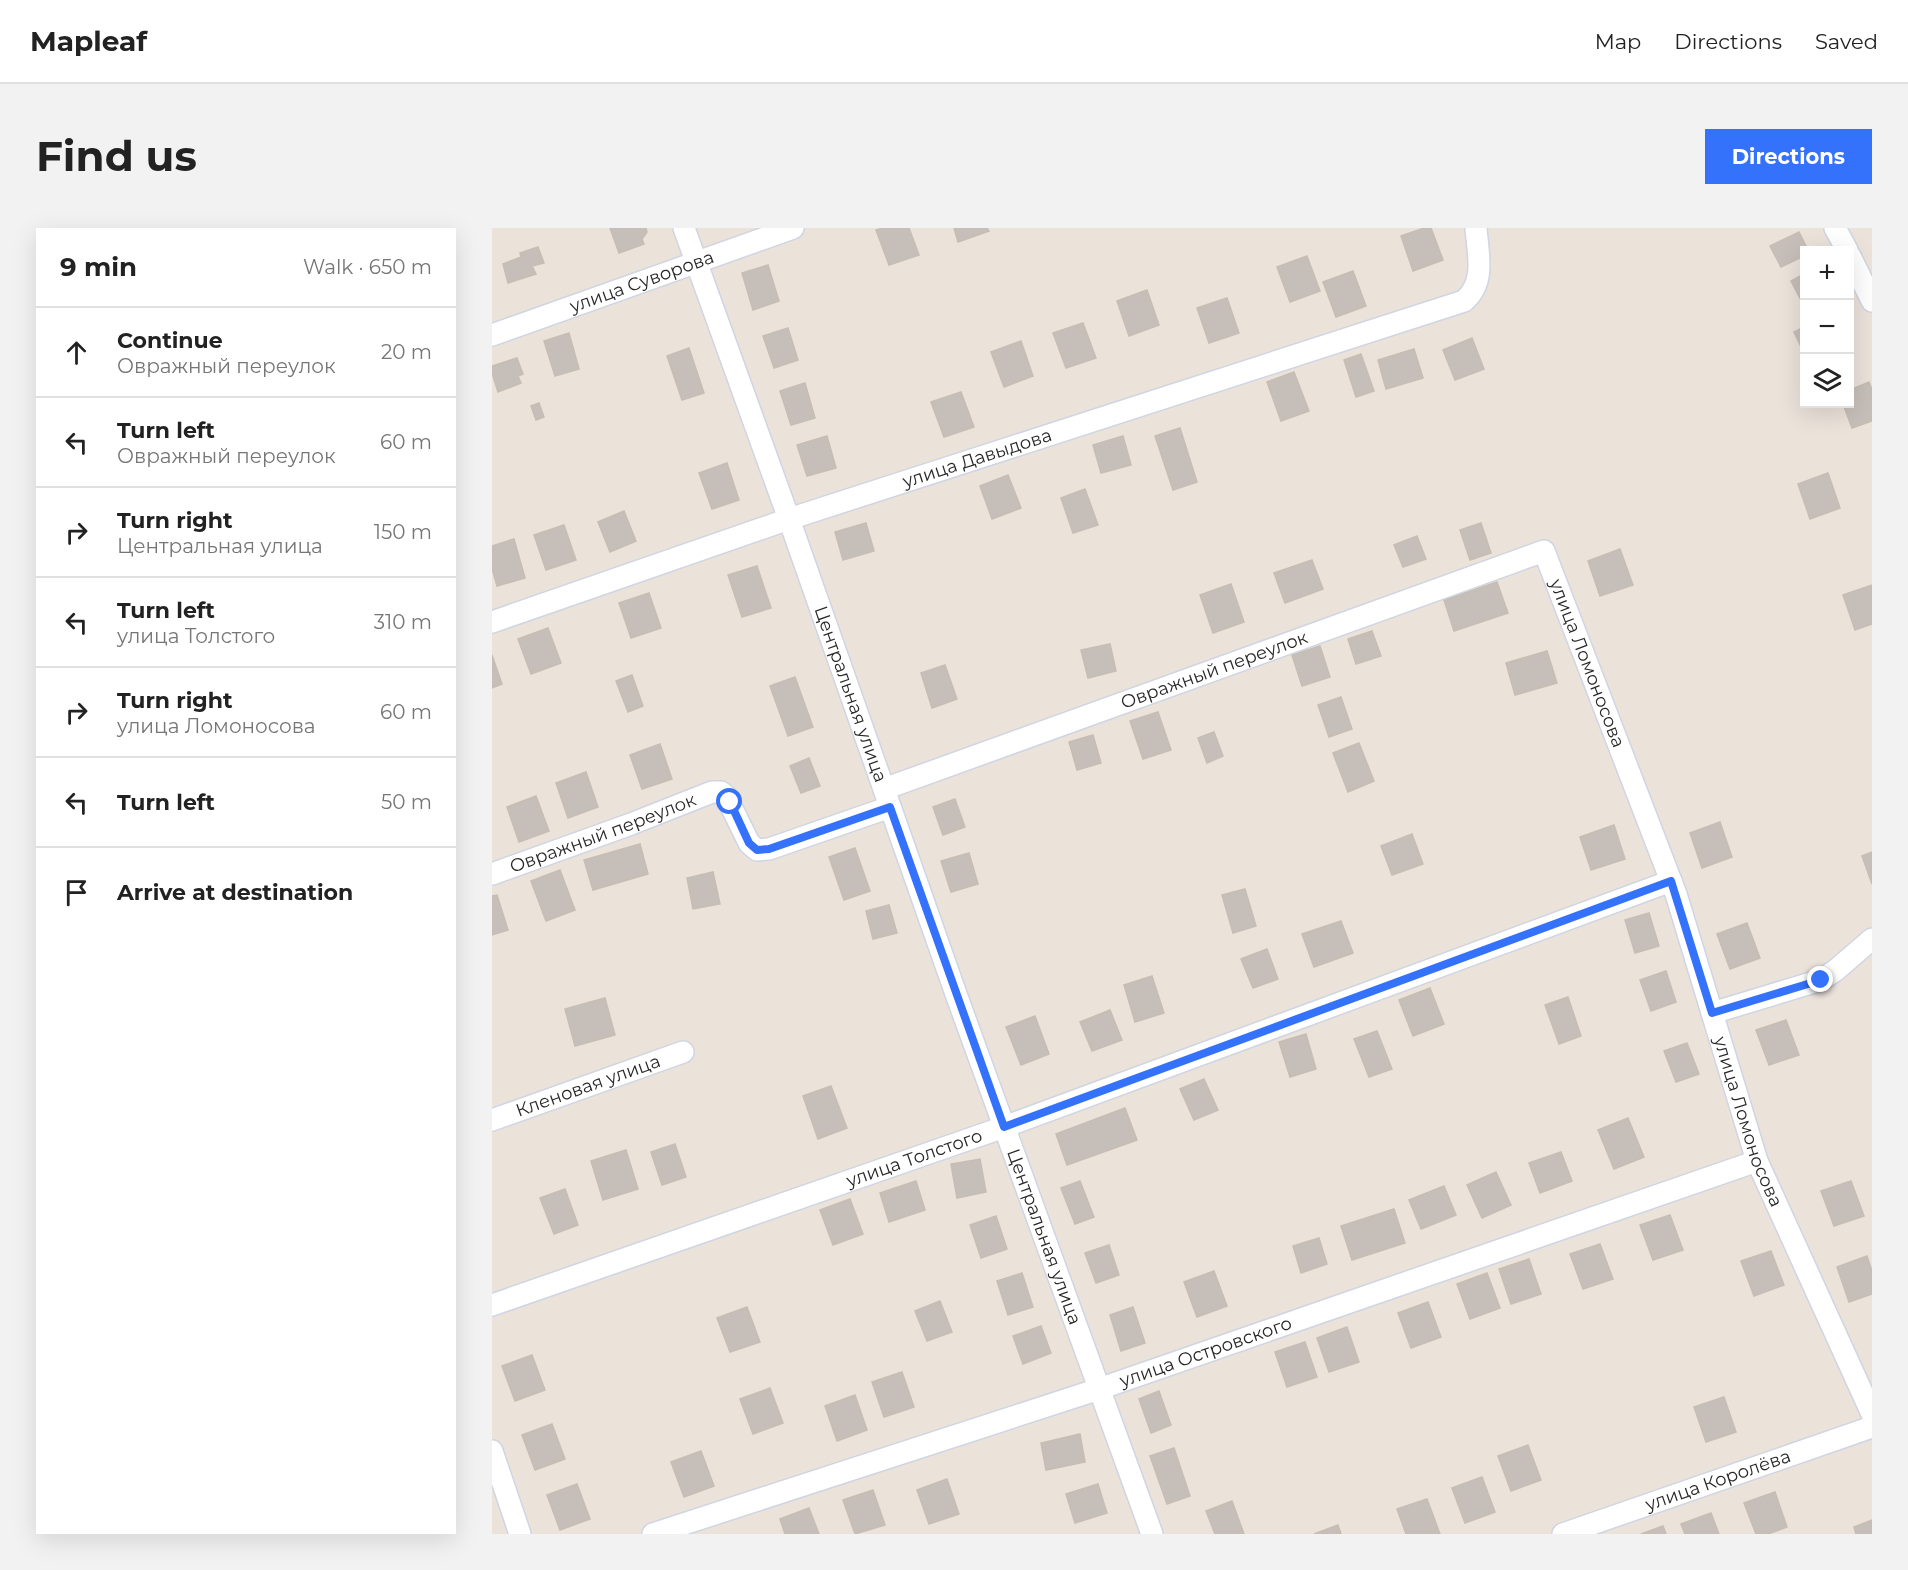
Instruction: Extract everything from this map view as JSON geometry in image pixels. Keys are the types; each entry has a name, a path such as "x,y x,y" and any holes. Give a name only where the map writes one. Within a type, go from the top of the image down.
{"street":[{"name":"Центральная улица","path":"684,228 1004,1127 1152,1534"},
{"name":"улица Суворова","path":"492,335 793,228"},
{"name":"улица Давыдова","path":"492,622 789,519 1464,302 1472,295 1479,278 1476,228"},
{"path":"1835,228 1844,246"},
{"path":"1854,264 1872,301"},
{"name":"Овражный переулок","path":"492,874 712,792 721,792 726,796 749,843 757,850 769,849 887,798 1544,551"},
{"name":"улица Ломоносова","path":"1544,551 1671,881 1757,1161 1872,1414"},
{"name":"улица Толстого","path":"492,1305 1004,1127 1671,881"},
{"path":"1712,1013 1821,980 1872,939"},
{"name":"Кленовая улица","path":"492,1120 683,1052"},
{"name":"улица Островского","path":"653,1534 1099,1389 1757,1161"},
{"name":"улица Королёва","path":"1563,1534 1872,1427"},
{"path":"492,1451 520,1534"}],"building":[{"path":"610,228 646,228 647,232 642,239 644,244 619,253"},
{"path":"909,228 919,255 889,265 876,230"},
{"path":"954,228 987,228 989,231 958,242"},
{"path":"1424,228 1431,228 1443,260 1413,271 1401,236"},
{"path":"1799,232 1806,246 1800,246 1800,258 1781,267 1770,246"},
{"path":"538,247 544,263 532,266 536,274 508,283 503,264 521,257 520,253"},
{"path":"1307,256 1320,291 1290,302 1277,267"},
{"path":"768,265 779,301 753,310 742,273"},
{"path":"1353,271 1366,306 1336,317 1323,282"},
{"path":"1800,276 1800,298 1791,281"},
{"path":"1147,290 1159,325 1129,336 1117,301"},
{"path":"1227,298 1239,333 1209,343 1197,308"},
{"path":"1083,323 1096,358 1066,368 1053,333"},
{"path":"788,328 798,360 774,368 763,336"},
{"path":"1800,329 1800,345 1794,332"},
{"path":"569,333 579,369 555,376 544,341"},
{"path":"1472,338 1484,369 1455,380 1443,350"},
{"path":"1021,341 1033,376 1004,387 991,352"},
{"path":"689,348 704,393 682,400 667,356"},
{"path":"1414,349 1423,378 1386,389 1378,360"},
{"path":"1361,354 1374,391 1356,397 1344,360"},
{"path":"517,358 523,374 518,376 521,383 498,392 492,366"},
{"path":"1294,372 1309,411 1281,421 1267,382"},
{"path":"1869,382 1872,390 1872,421 1852,428 1844,408 1854,408 1854,388"},
{"path":"805,383 815,418 791,425 780,391"},
{"path":"961,392 974,427 944,437 931,402"},
{"path":"539,403 544,417 536,420 531,406"},
{"path":"1180,428 1197,482 1173,490 1155,436"},
{"path":"827,436 836,468 807,476 797,445"},
{"path":"1123,436 1131,465 1101,473 1093,445"},
{"path":"727,463 739,500 712,509 699,473"},
{"path":"1828,473 1840,508 1810,519 1798,484"},
{"path":"1008,475 1021,508 992,519 980,486"},
{"path":"1085,489 1098,525 1073,533 1061,498"},
{"path":"624,511 636,541 610,552 598,522"},
{"path":"866,523 874,551 843,560 835,532"},
{"path":"1481,523 1491,553 1470,560 1460,530"},
{"path":"564,525 576,560 546,570 534,535"},
{"path":"1417,536 1426,559 1403,567 1394,545"},
{"path":"514,539 525,578 497,586 492,568 492,546"},
{"path":"1620,549 1633,585 1600,596 1588,561"},
{"path":"1312,560 1323,589 1285,603 1274,573"},
{"path":"757,566 771,608 742,617 728,575"},
{"path":"1497,582 1508,613 1454,631 1444,600"},
{"path":"1231,584 1244,622 1213,633 1200,595"},
{"path":"1872,585 1872,624 1855,630 1843,595"},
{"path":"649,593 661,628 631,638 619,603"},
{"path":"548,628 561,663 531,674 518,639"},
{"path":"1372,631 1381,656 1356,664 1348,639"},
{"path":"1110,644 1116,671 1088,678 1081,650"},
{"path":"1320,646 1330,677 1302,686 1292,655"},
{"path":"1547,651 1557,683 1515,695 1506,663"},
{"path":"492,655 502,684 492,688"},
{"path":"945,665 957,699 932,708 921,673"},
{"path":"632,675 643,706 628,712 616,681"},
{"path":"795,677 813,727 788,736 770,686"},
{"path":"1341,697 1352,729 1329,737 1318,705"},
{"path":"1158,712 1171,750 1143,759 1130,721"},
{"path":"1214,732 1223,756 1207,763 1198,738"},
{"path":"1093,735 1101,763 1077,770 1069,742"},
{"path":"1359,743 1374,781 1348,792 1333,753"},
{"path":"660,744 672,779 642,789 630,755"},
{"path":"809,758 820,786 801,793 790,766"},
{"path":"586,772 598,807 568,818 556,783"},
{"path":"536,796 549,831 519,842 507,807"},
{"path":"955,799 965,827 943,835 933,807"},
{"path":"1720,822 1732,857 1702,868 1690,833"},
{"path":"1614,825 1625,859 1591,870 1580,837"},
{"path":"1412,834 1423,864 1392,875 1381,846"},
{"path":"640,844 648,874 593,890 584,860"},
{"path":"855,848 870,891 844,900 829,857"},
{"path":"1872,852 1872,884 1862,856"},
{"path":"969,853 978,884 951,892 941,861"},
{"path":"560,870 575,910 546,921 531,881"},
{"path":"713,872 720,904 693,909 687,878"},
{"path":"1245,889 1256,926 1233,933 1222,895"},
{"path":"497,895 508,930 492,935 492,896"},
{"path":"889,905 897,933 873,939 866,911"},
{"path":"1649,913 1659,946 1635,953 1625,920"},
{"path":"1341,921 1353,953 1314,967 1302,934"},
{"path":"1747,923 1760,958 1730,969 1717,934"},
{"path":"1267,949 1278,979 1253,988 1241,959"},
{"path":"1666,971 1676,1002 1651,1011 1640,980"},
{"path":"1152,976 1164,1013 1135,1022 1124,985"},
{"path":"1430,988 1444,1024 1413,1036 1399,1000"},
{"path":"1568,997 1581,1036 1559,1044 1545,1005"},
{"path":"605,998 615,1035 575,1046 565,1009"},
{"path":"1110,1010 1122,1040 1092,1051 1080,1022"},
{"path":"1035,1016 1049,1054 1021,1065 1006,1027"},
{"path":"1786,1020 1799,1055 1769,1065 1756,1030"},
{"path":"1377,1031 1392,1069 1369,1077 1354,1039"},
{"path":"1306,1034 1316,1069 1290,1077 1279,1042"},
{"path":"1687,1043 1699,1074 1676,1082 1664,1051"},
{"path":"1204,1079 1218,1110 1194,1120 1180,1089"},
{"path":"831,1086 847,1128 818,1139 803,1096"},
{"path":"1125,1108 1137,1140 1067,1165 1056,1134"},
{"path":"1628,1118 1644,1157 1614,1169 1598,1130"},
{"path":"675,1144 686,1177 662,1185 651,1152"},
{"path":"626,1150 638,1189 603,1200 591,1161"},
{"path":"1561,1152 1572,1181 1540,1193 1529,1163"},
{"path":"980,1159 986,1192 957,1198 951,1164"},
{"path":"1496,1172 1511,1205 1482,1218 1467,1185"},
{"path":"916,1181 925,1210 889,1222 880,1193"},
{"path":"1080,1181 1094,1217 1075,1224 1061,1188"},
{"path":"1851,1181 1864,1216 1834,1226 1821,1191"},
{"path":"1444,1186 1456,1215 1421,1229 1409,1200"},
{"path":"565,1189 578,1225 554,1234 540,1198"},
{"path":"850,1199 863,1234 833,1245 820,1210"},
{"path":"1394,1209 1405,1243 1352,1260 1341,1226"},
{"path":"1670,1215 1683,1250 1653,1260 1640,1225"},
{"path":"996,1216 1007,1249 981,1258 970,1225"},
{"path":"1319,1238 1327,1264 1301,1273 1293,1246"},
{"path":"1600,1244 1613,1279 1583,1289 1570,1254"},
{"path":"1109,1245 1119,1275 1096,1283 1085,1253"},
{"path":"1771,1251 1784,1285 1754,1296 1741,1261"},
{"path":"1867,1256 1872,1271 1872,1294 1849,1302 1837,1267"},
{"path":"1529,1259 1541,1294 1511,1304 1499,1269"},
{"path":"1214,1271 1227,1306 1197,1317 1184,1282"},
{"path":"1022,1273 1033,1307 1008,1315 997,1281"},
{"path":"1487,1273 1500,1308 1470,1319 1457,1284"},
{"path":"940,1301 952,1332 927,1341 915,1311"},
{"path":"1428,1302 1441,1337 1411,1348 1398,1313"},
{"path":"747,1307 760,1342 730,1352 717,1318"},
{"path":"1133,1307 1145,1343 1121,1351 1110,1315"},
{"path":"1041,1326 1051,1353 1023,1364 1013,1336"},
{"path":"1347,1327 1359,1362 1329,1372 1317,1338"},
{"path":"1305,1342 1317,1377 1287,1387 1275,1352"},
{"path":"532,1355 545,1390 515,1401 502,1366"},
{"path":"902,1372 914,1407 884,1417 872,1382"},
{"path":"770,1388 783,1423 753,1434 740,1399"},
{"path":"1159,1391 1171,1425 1151,1433 1139,1399"},
{"path":"855,1395 867,1430 837,1441 825,1406"},
{"path":"1724,1397 1736,1432 1706,1442 1694,1407"},
{"path":"552,1424 565,1459 535,1470 522,1435"},
{"path":"1080,1434 1085,1462 1046,1470 1041,1443"},
{"path":"1528,1445 1541,1480 1511,1491 1498,1456"},
{"path":"1174,1448 1190,1496 1167,1504 1150,1456"},
{"path":"701,1451 714,1486 684,1497 671,1462"},
{"path":"1482,1477 1495,1512 1465,1523 1452,1488"},
{"path":"947,1479 959,1514 929,1524 917,1490"},
{"path":"577,1484 590,1519 560,1530 547,1495"},
{"path":"1098,1484 1107,1513 1075,1523 1066,1494"},
{"path":"873,1490 885,1525 855,1534 843,1500"},
{"path":"1775,1492 1787,1527 1768,1534 1756,1534 1744,1503"},
{"path":"1427,1499 1440,1534 1406,1534 1397,1509"},
{"path":"1232,1501 1244,1534 1215,1534 1206,1511"},
{"path":"809,1508 819,1534 785,1534 780,1519"},
{"path":"1711,1513 1719,1534 1685,1534 1681,1524"},
{"path":"1872,1520 1872,1534 1856,1534 1854,1527"},
{"path":"1338,1525 1341,1534 1314,1534"},
{"path":"1663,1526 1666,1534 1641,1534"}],"route":[{"path":"730,802 749,843 757,850 769,849 890,807 1004,1127 1671,881 1712,1013 1801,988 1821,980"}]}
